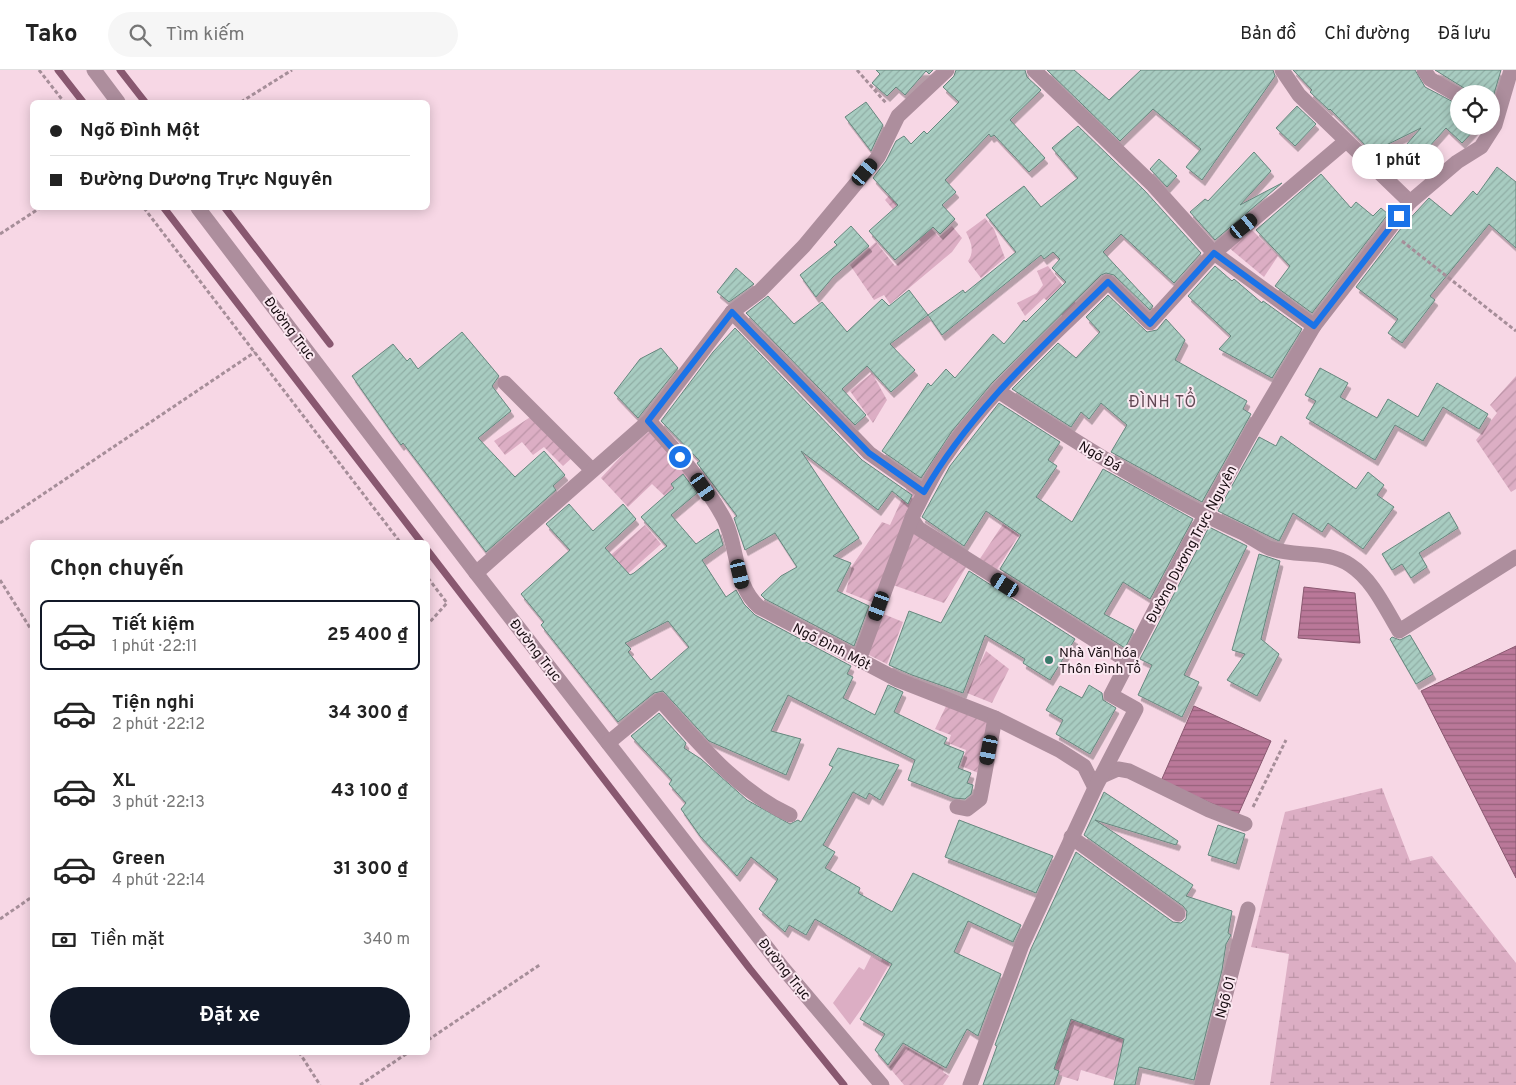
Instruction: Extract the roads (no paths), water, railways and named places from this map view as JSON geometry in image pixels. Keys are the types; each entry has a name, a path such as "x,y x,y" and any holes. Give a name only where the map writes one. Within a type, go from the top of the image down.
{"street":[{"path":"94,70 116,100"},
{"path":"476,573 648,421 732,312 760,291 810,238 878,157 898,116 947,70"},
{"path":"1034,70 1152,184 1214,253 1314,326"},
{"path":"1282,70 1299,95 1410,202"},
{"path":"1424,70 1430,79 1450,91"},
{"name":"Đường Dương Trực Nguyên","path":"1500,102 1511,70"},
{"name":"Đường Dương Trực Nguyên","path":"970,1085 1022,945 1097,782 1136,710 1111,695 1205,516 1257,421 1314,326 1410,202 1457,162 1481,147 1487,135"},
{"path":"859,660 913,515 924,492 942,461 998,390 1108,282 1150,324 1214,253 1346,141"},
{"name":"Đường Trục","path":"200,210 476,573 782,967 882,1085"},
{"path":"732,312 869,453 924,492"},
{"path":"505,383 592,470"},
{"name":"Ngõ Đá","path":"998,390 1085,448 1205,516 1268,548 1295,554 1326,555 1348,564 1365,577 1399,631 1516,557"},
{"name":"Ngõ Đình Một","path":"648,421 680,457 723,516 734,548 743,587 749,599 777,618 898,680 996,718 1078,760 1097,782"},
{"path":"913,515 912,519 918,528 1129,662"},
{"path":"608,743 660,700 714,760 746,789 768,805 790,815"},
{"path":"957,807 967,809 980,799 996,718"},
{"path":"1097,782 1118,769 1129,771 1209,810 1245,824"},
{"path":"1071,837 1178,914"},
{"name":"Ngõ 01","path":"1202,1085 1248,909"}],"waterway":[{"path":"58,70 81,100"},
{"path":"120,70 143,100"},
{"path":"166,210 419,540"},
{"path":"227,210 330,344"},
{"path":"430,554 750,969 844,1085"}],"place":[{"name":"Nhà Văn hóa Thôn Đình Tổ","path":"1049,660"}],"district":[{"name":"ĐÌNH TỔ","path":"1163,401"}]}
